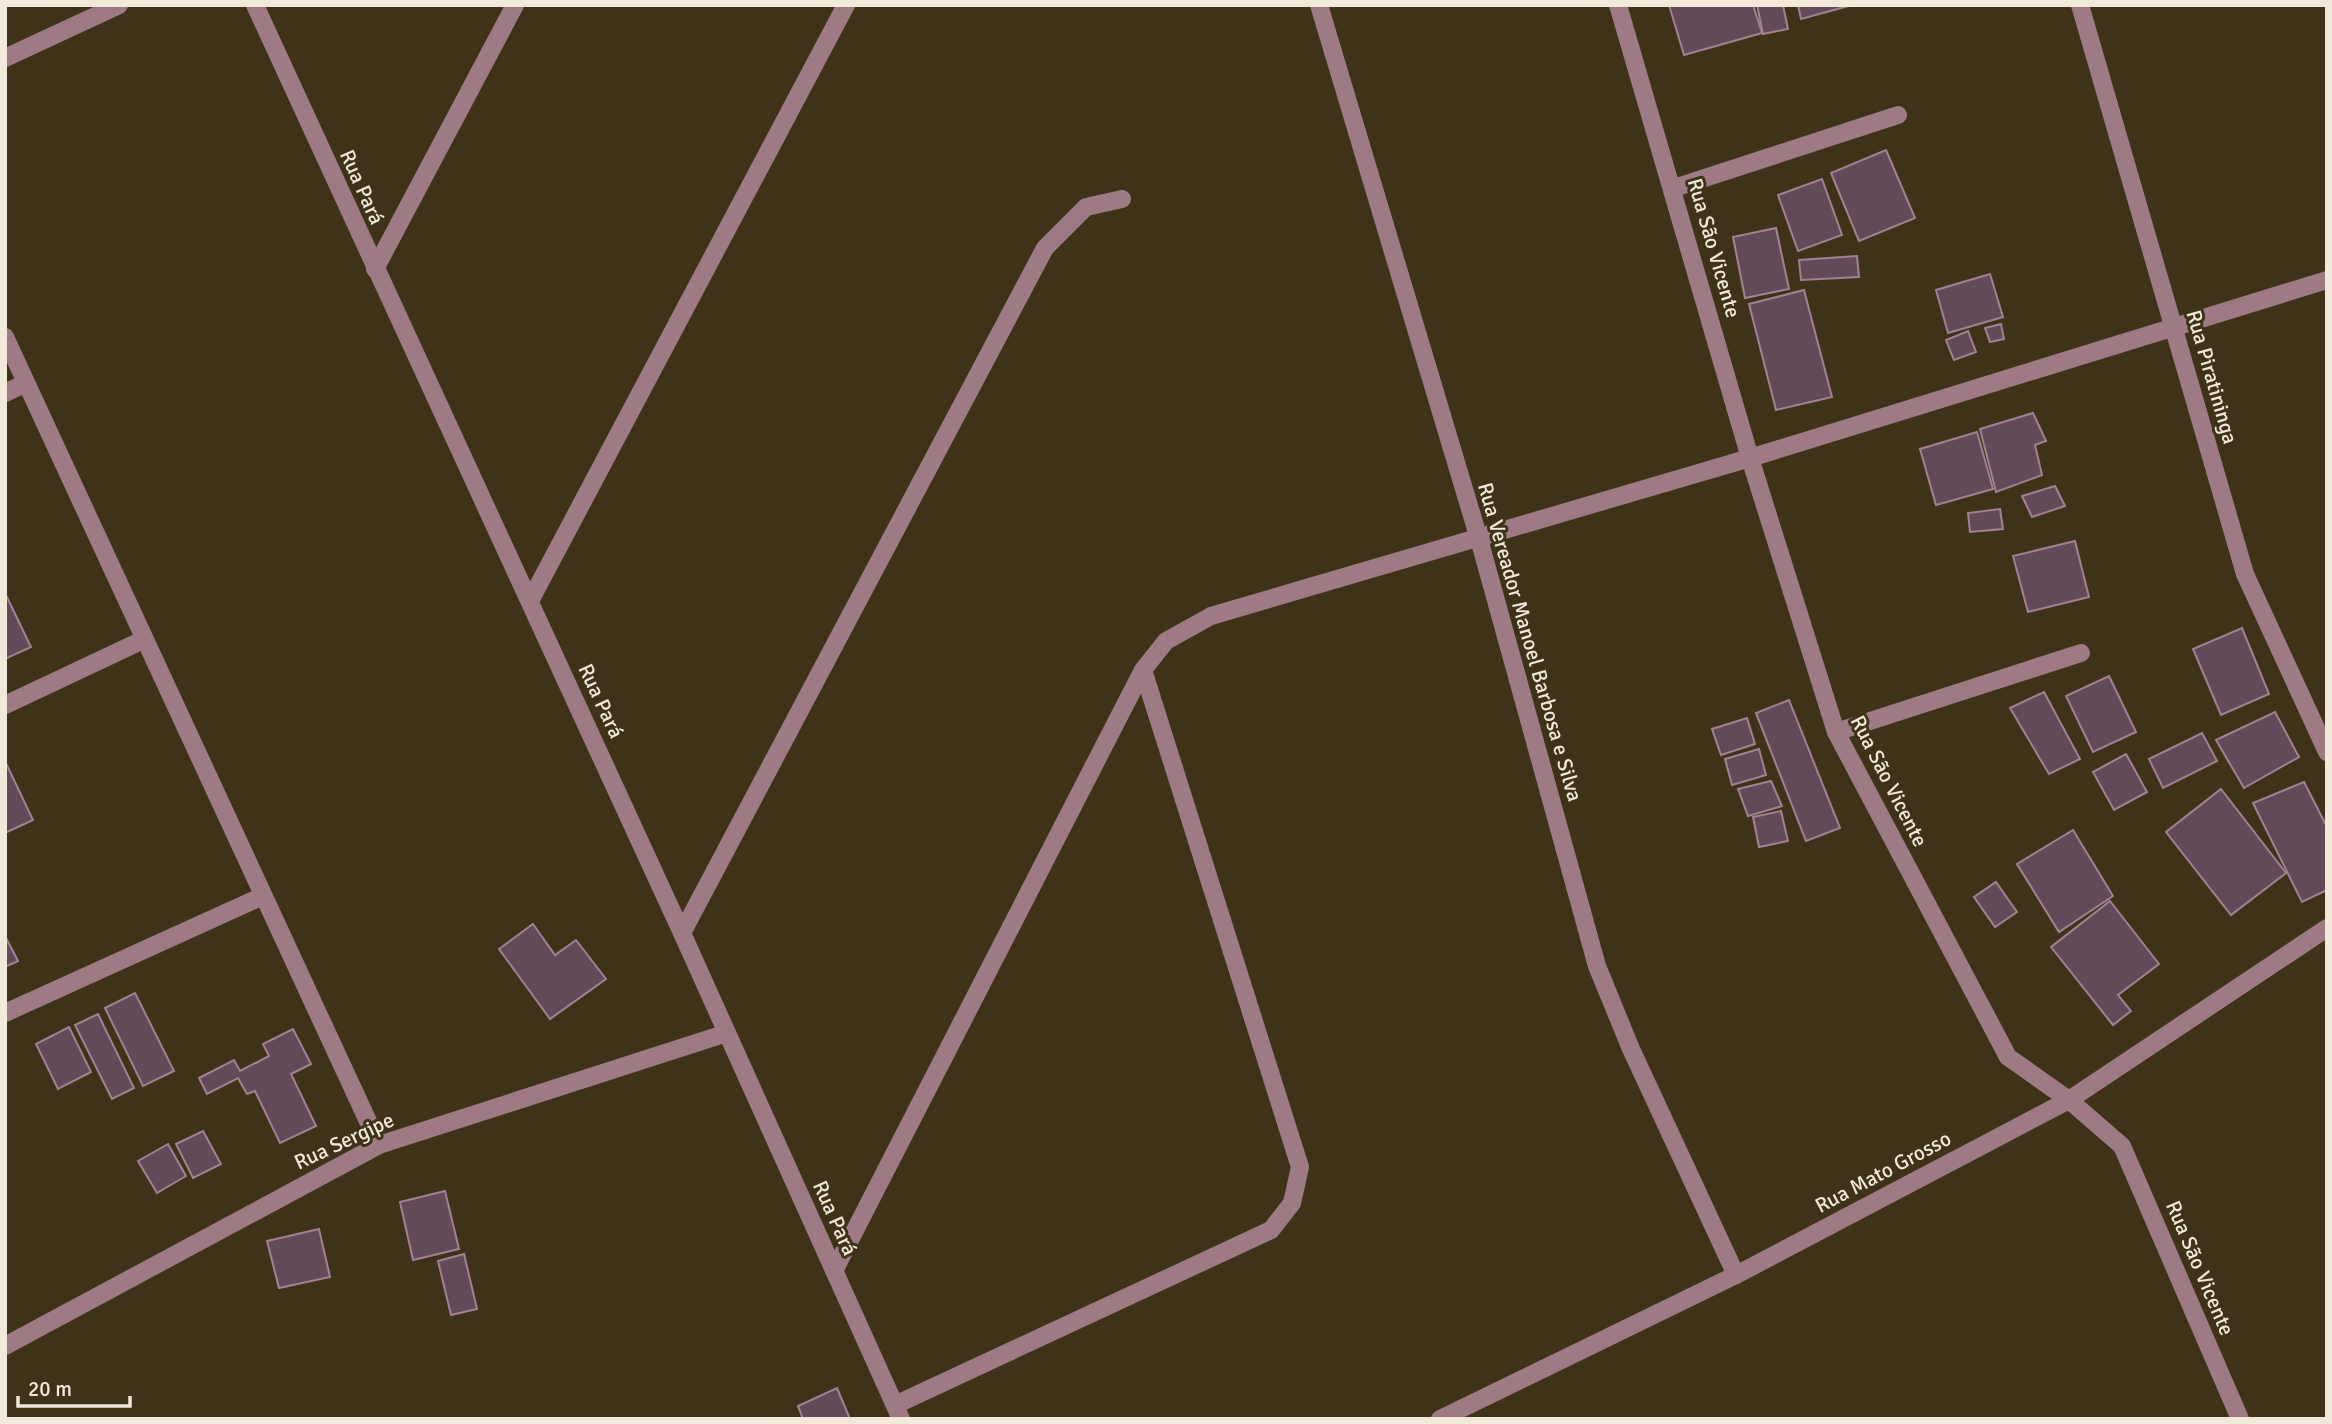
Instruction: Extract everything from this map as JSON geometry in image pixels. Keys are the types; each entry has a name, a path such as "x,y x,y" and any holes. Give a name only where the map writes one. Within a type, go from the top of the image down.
{"street":[{"path":"5,58 119,5"},
{"name":"Rua Pará","path":"255,5 682,933 898,1412"},
{"path":"375,269 515,5"},
{"path":"530,601 846,5"},
{"name":"Rua Vereador Manoel Barbosa e Silva","path":"1320,5 1479,539 1597,966 1631,1049 1736,1275"},
{"name":"Rua São Vicente","path":"1618,5 1674,188 1750,458 1836,732 2008,1057 2069,1100 2122,1146 2240,1419"},
{"name":"Rua Piratininga","path":"2080,5 2245,574 2327,752"},
{"path":"1674,188 1898,115"},
{"path":"682,933 1045,248 1086,207 1122,199"},
{"path":"834,1270 1143,670 1166,641 1211,616 1750,458 2327,280"},
{"path":"5,337 379,1145"},
{"path":"5,393 26,383"},
{"path":"5,705 143,640"},
{"path":"1836,732 2081,653"},
{"path":"898,1412 1271,1230 1292,1203 1300,1167 1143,670"},
{"path":"5,1013 263,896"},
{"name":"Rua Mato Grosso","path":"1440,1419 1736,1275 2069,1100 2327,928"},
{"name":"Rua Sergipe","path":"5,1346 379,1145 727,1033"}],"building":[{"path":"1669,5 1753,5 1762,33 1684,55"},
{"path":"1757,5 1783,5 1788,29 1763,34"},
{"path":"1798,5 1852,5 1801,19"},
{"path":"1886,150 1915,218 1859,241 1831,173"},
{"path":"1822,179 1842,235 1798,251 1778,195"},
{"path":"1776,228 1789,289 1745,298 1733,237"},
{"path":"1857,256 1859,277 1801,280 1799,260"},
{"path":"1990,274 2003,317 1948,333 1936,290"},
{"path":"1804,290 1832,397 1776,410 1749,304"},
{"path":"2001,324 2004,339 1990,342 1985,328"},
{"path":"1968,331 1976,352 1954,360 1946,340"},
{"path":"2033,413 2046,441 2035,445 2042,475 1996,492 1980,429"},
{"path":"1977,432 1993,489 1936,505 1920,449"},
{"path":"2055,486 2065,506 2032,517 2022,496"},
{"path":"2000,509 2003,529 1970,532 1968,513"},
{"path":"2075,541 2089,597 2028,612 2013,556"},
{"path":"5,593 31,647 5,659"},
{"path":"2242,628 2269,694 2221,715 2193,649"},
{"path":"2109,676 2136,732 2093,752 2066,696"},
{"path":"2044,692 2080,759 2049,774 2010,708"},
{"path":"1789,700 1840,828 1806,841 1756,713"},
{"path":"2275,712 2299,757 2244,788 2216,740"},
{"path":"1747,718 1755,744 1721,755 1712,729"},
{"path":"2202,733 2217,761 2163,788 2149,759"},
{"path":"1759,749 1766,775 1732,785 1725,759"},
{"path":"2126,754 2147,792 2114,810 2093,772"},
{"path":"5,761 33,820 5,833"},
{"path":"1771,781 1782,806 1748,816 1738,789"},
{"path":"2304,782 2327,827 2327,890 2302,902 2253,803"},
{"path":"2221,789 2286,873 2231,915 2166,832"},
{"path":"1781,811 1788,841 1759,847 1753,817"},
{"path":"2073,830 2113,896 2059,932 2017,864"},
{"path":"1996,882 2017,912 1995,927 1974,897"},
{"path":"2110,901 2159,964 2118,995 2131,1011 2113,1025 2051,947"},
{"path":"533,924 555,955 576,940 606,979 550,1019 499,949"},
{"path":"5,936 18,961 5,967"},
{"path":"135,993 174,1071 143,1086 105,1008"},
{"path":"98,1014 134,1088 112,1099 75,1025"},
{"path":"69,1027 91,1072 58,1089 36,1044"},
{"path":"293,1029 311,1064 291,1074 316,1126 280,1143 255,1091 247,1094 238,1078 207,1094 199,1078 234,1060 240,1071 269,1056 263,1044"},
{"path":"203,1131 221,1164 193,1178 176,1144"},
{"path":"168,1144 186,1176 157,1193 138,1161"},
{"path":"445,1191 459,1249 413,1260 400,1202"},
{"path":"319,1229 330,1277 279,1288 267,1241"},
{"path":"464,1254 477,1309 451,1315 438,1261"},
{"path":"837,1388 850,1419 803,1419 798,1406"}]}
